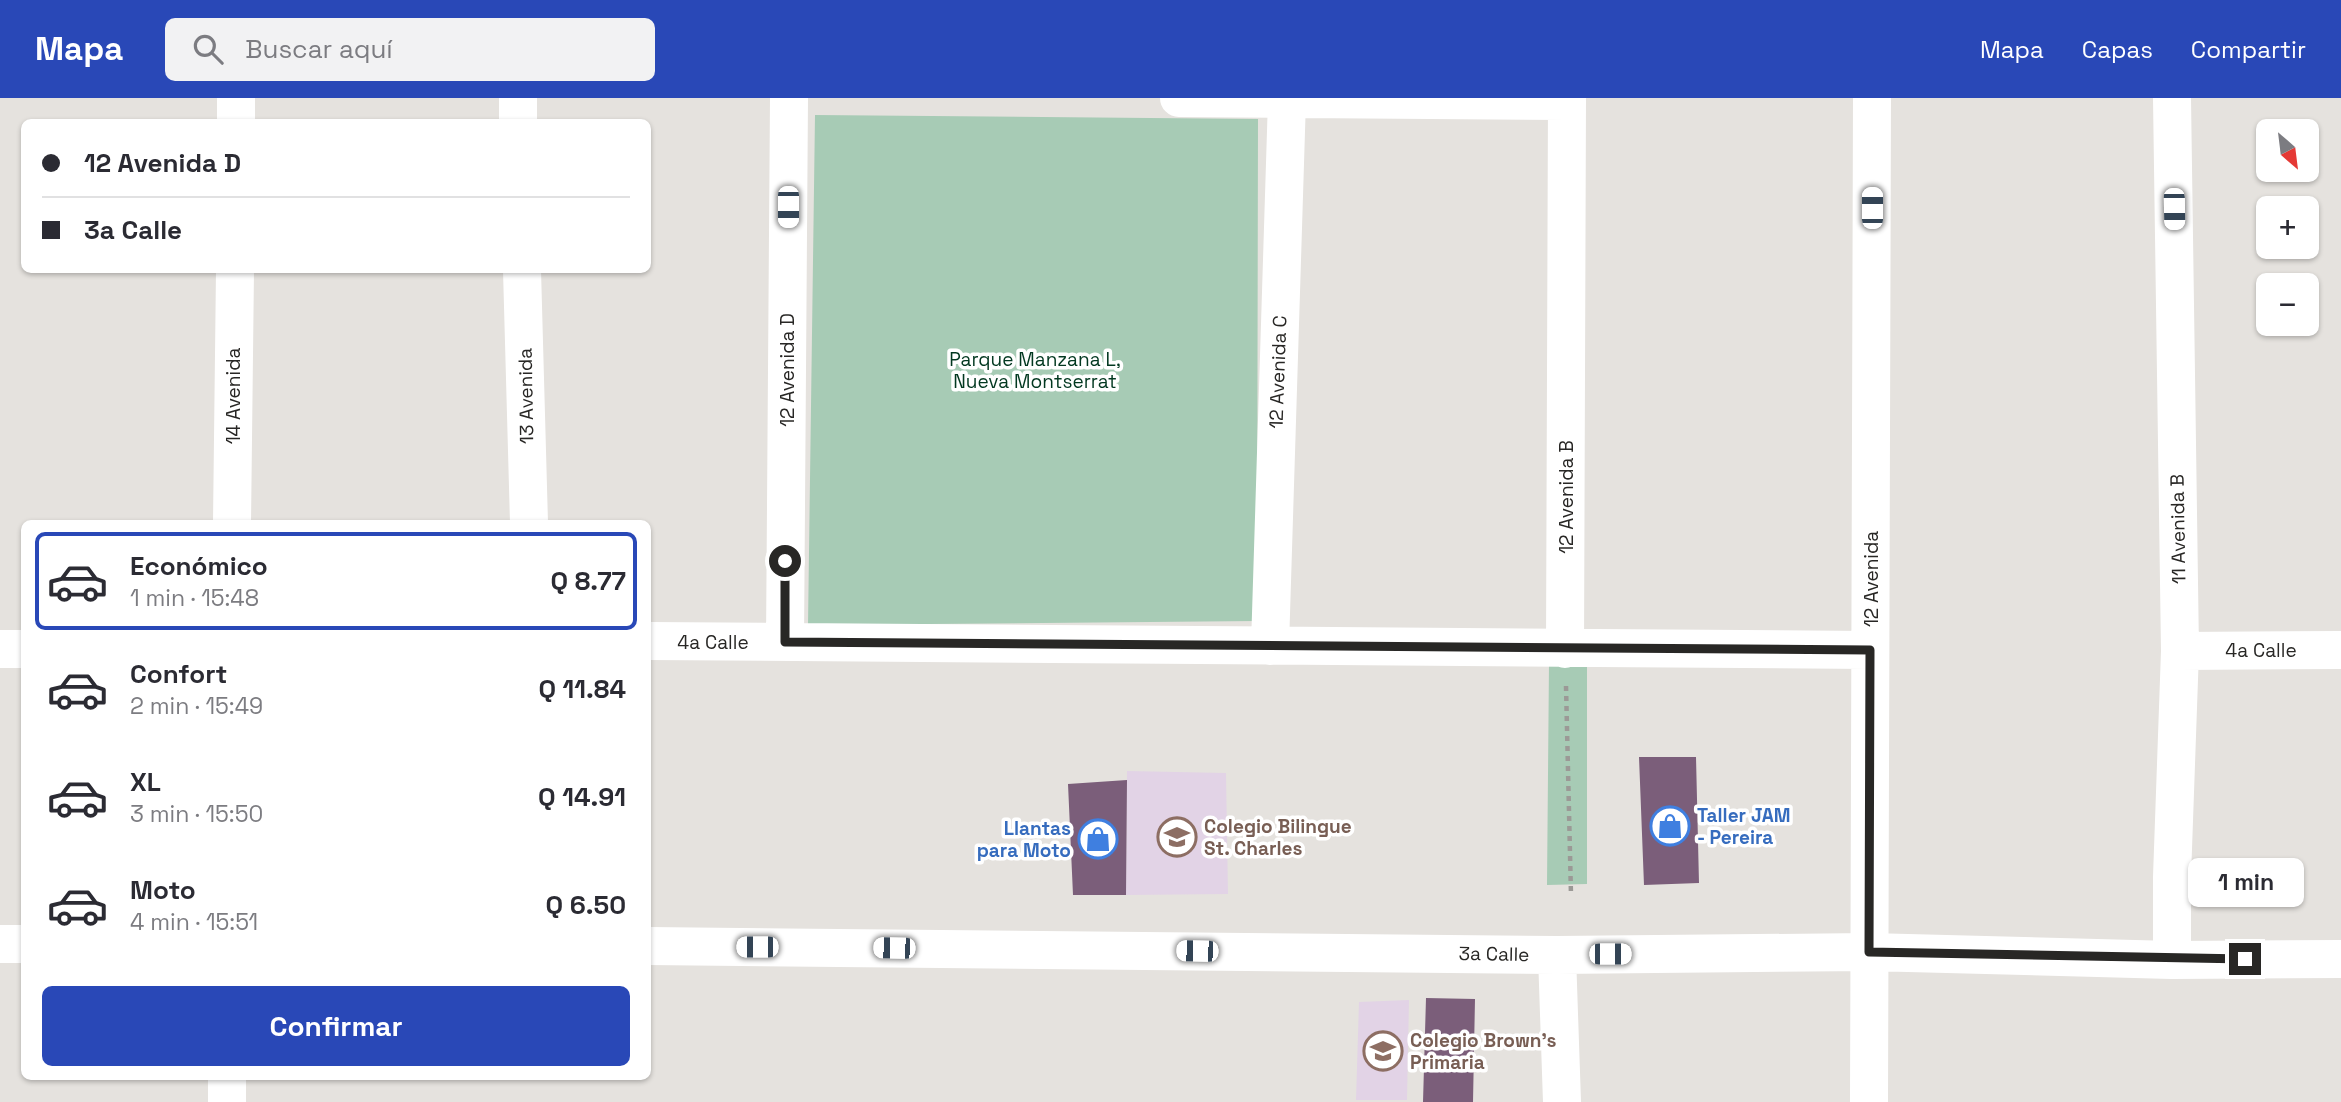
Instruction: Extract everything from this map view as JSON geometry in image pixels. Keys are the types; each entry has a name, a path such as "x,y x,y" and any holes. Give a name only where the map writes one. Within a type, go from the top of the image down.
{"street":[{"path":"236,98 236,119"},
{"path":"518,98 518,119"},
{"name":"12 Avenida D","path":"785,642 789,98"},
{"path":"1179,98 1567,100"},
{"name":"12 Avenida","path":"1869,1102 1872,98"},
{"name":"11 Avenida B","path":"2172,98 2180,651 2172,877 2172,960"},
{"name":"12 Avenida C","path":"1270,646 1287,99"},
{"name":"12 Avenida B","path":"1565,649 1567,100"},
{"name":"14 Avenida","path":"232,520 234,273"},
{"name":"13 Avenida","path":"522,273 529,520"},
{"name":"4a Calle","path":"651,641 1870,650"},
{"path":"0,649 21,649"},
{"name":"4a Calle","path":"2180,651 2341,650"},
{"path":"0,944 21,944"},
{"name":"3a Calle","path":"651,946 1557,955 1869,952 2172,960 2341,959"},
{"path":"1557,955 1562,1102"},
{"path":"226,1102 227,1080"}],"path":[{"path":"1565,649 1571,895"}],"shaded area":[{"name":"Colegio Bilingue St. Charles","path":"1127,771 1226,773 1228,894 1126,895"},
{"name":"Colegio Brown's Primaria","path":"1409,1000 1407,1100 1356,1100 1359,1002"}],"green space":[{"name":"Parque Manzana L, Nueva Montserrat","path":"815,115 1258,119 1257,621 808,625"},
{"path":"1549,663 1587,663 1587,884 1547,885"}],"building":[{"name":"Taller JAM - Pereira","path":"1639,757 1696,757 1699,883 1644,885"},
{"name":"Llantas para Moto","path":"1127,780 1126,895 1073,895 1068,784"},
{"path":"1426,998 1475,999 1473,1102 1423,1102"}],"place":[{"name":"Taller JAM - Pereira","path":"1670,826"},
{"name":"Colegio Bilingue St. Charles","path":"1177,837"},
{"name":"Llantas para Moto","path":"1098,839"},
{"name":"Colegio Brown's Primaria","path":"1383,1051"}],"route":[{"path":"785,561 785,642 1870,650 1869,952 2172,960 2245,959"}]}
